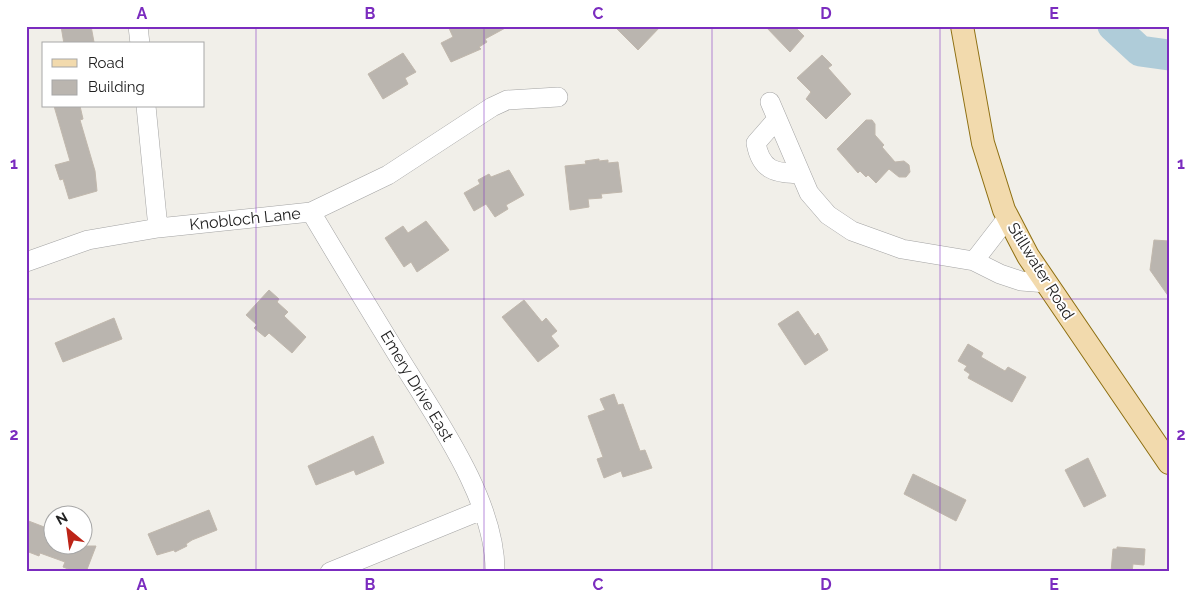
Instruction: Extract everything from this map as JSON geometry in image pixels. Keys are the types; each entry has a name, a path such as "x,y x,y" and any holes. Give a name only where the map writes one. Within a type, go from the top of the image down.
{"main road":[{"name":"Stillwater Road","path":"962,26 983,143 1008,217 1028,256 1168,461"}],"street":[{"path":"138,26 140,42"},
{"name":"Knobloch Lane","path":"26,262 88,240 158,228 311,212 388,175 492,107 507,100 558,97"},
{"path":"146,108 158,228"},
{"path":"801,174 786,174 771,170 759,157 756,143 774,111 801,174 809,193 828,215 852,230 902,249 974,261 1000,274 1021,281 1047,284"},
{"name":"Emery Drive East","path":"311,212 460,457 482,510 495,554 495,572"},
{"path":"974,261 1008,217"},
{"path":"330,572 482,510"}],"building":[{"path":"61,26 91,26 94,42 64,42"},
{"path":"448,26 509,26 485,39 487,42 479,47 481,49 451,62 441,43 453,37"},
{"path":"614,26 661,26 638,50"},
{"path":"765,26 794,26 804,36 790,52"},
{"path":"403,53 416,72 405,78 408,84 383,99 368,74"},
{"path":"822,55 832,65 828,68 851,94 826,119 806,99 811,92 797,78"},
{"path":"55,108 80,108 83,119 80,120 95,171 97,191 69,199 63,179 60,180 55,165 70,161"},
{"path":"866,120 872,120 875,124 875,135 884,145 882,147 895,162 904,161 909,165 910,172 906,177 899,177 889,169 876,183 868,175 866,177 860,171 858,173 837,149"},
{"path":"599,159 599,161 608,160 608,163 618,162 622,192 601,194 602,198 588,199 589,207 570,210 565,166 586,164 585,161"},
{"path":"509,170 524,195 506,205 508,209 495,217 486,204 474,211 464,193 480,184 478,180 489,174 491,177"},
{"path":"426,221 449,250 417,272 411,262 404,267 385,238 403,226 408,233"},
{"path":"1154,240 1169,241 1169,297 1150,270"},
{"path":"269,290 279,299 277,302 288,312 284,316 306,337 292,353 269,333 265,337 254,328 257,325 246,315"},
{"path":"524,300 542,322 546,318 557,331 551,336 559,346 538,362 502,317"},
{"path":"798,311 815,336 818,333 828,350 805,365 778,324"},
{"path":"114,318 122,339 63,362 55,343"},
{"path":"968,344 983,353 981,357 1005,371 1008,367 1026,377 1012,402 968,378 970,374 964,370 967,366 958,361"},
{"path":"614,394 618,405 623,404 640,451 645,450 652,468 623,477 621,471 604,478 597,459 603,457 588,416 605,410 600,399"},
{"path":"373,436 384,463 356,475 354,470 316,485 308,466"},
{"path":"1088,458 1106,496 1084,507 1065,470"},
{"path":"913,474 966,500 956,521 904,494"},
{"path":"209,510 217,530 192,540 186,544 187,546 175,552 174,550 157,555 148,534"},
{"path":"26,520 42,526 42,554 40,553 39,556 26,551"},
{"path":"92,546 96,546 86,572 76,572 63,567 65,562 48,556 92,556"},
{"path":"1117,547 1145,549 1144,565 1133,564 1132,572 1111,572 1113,549 1117,549"}],"waterway":[{"path":"1113,26 1140,51 1169,55"}]}
